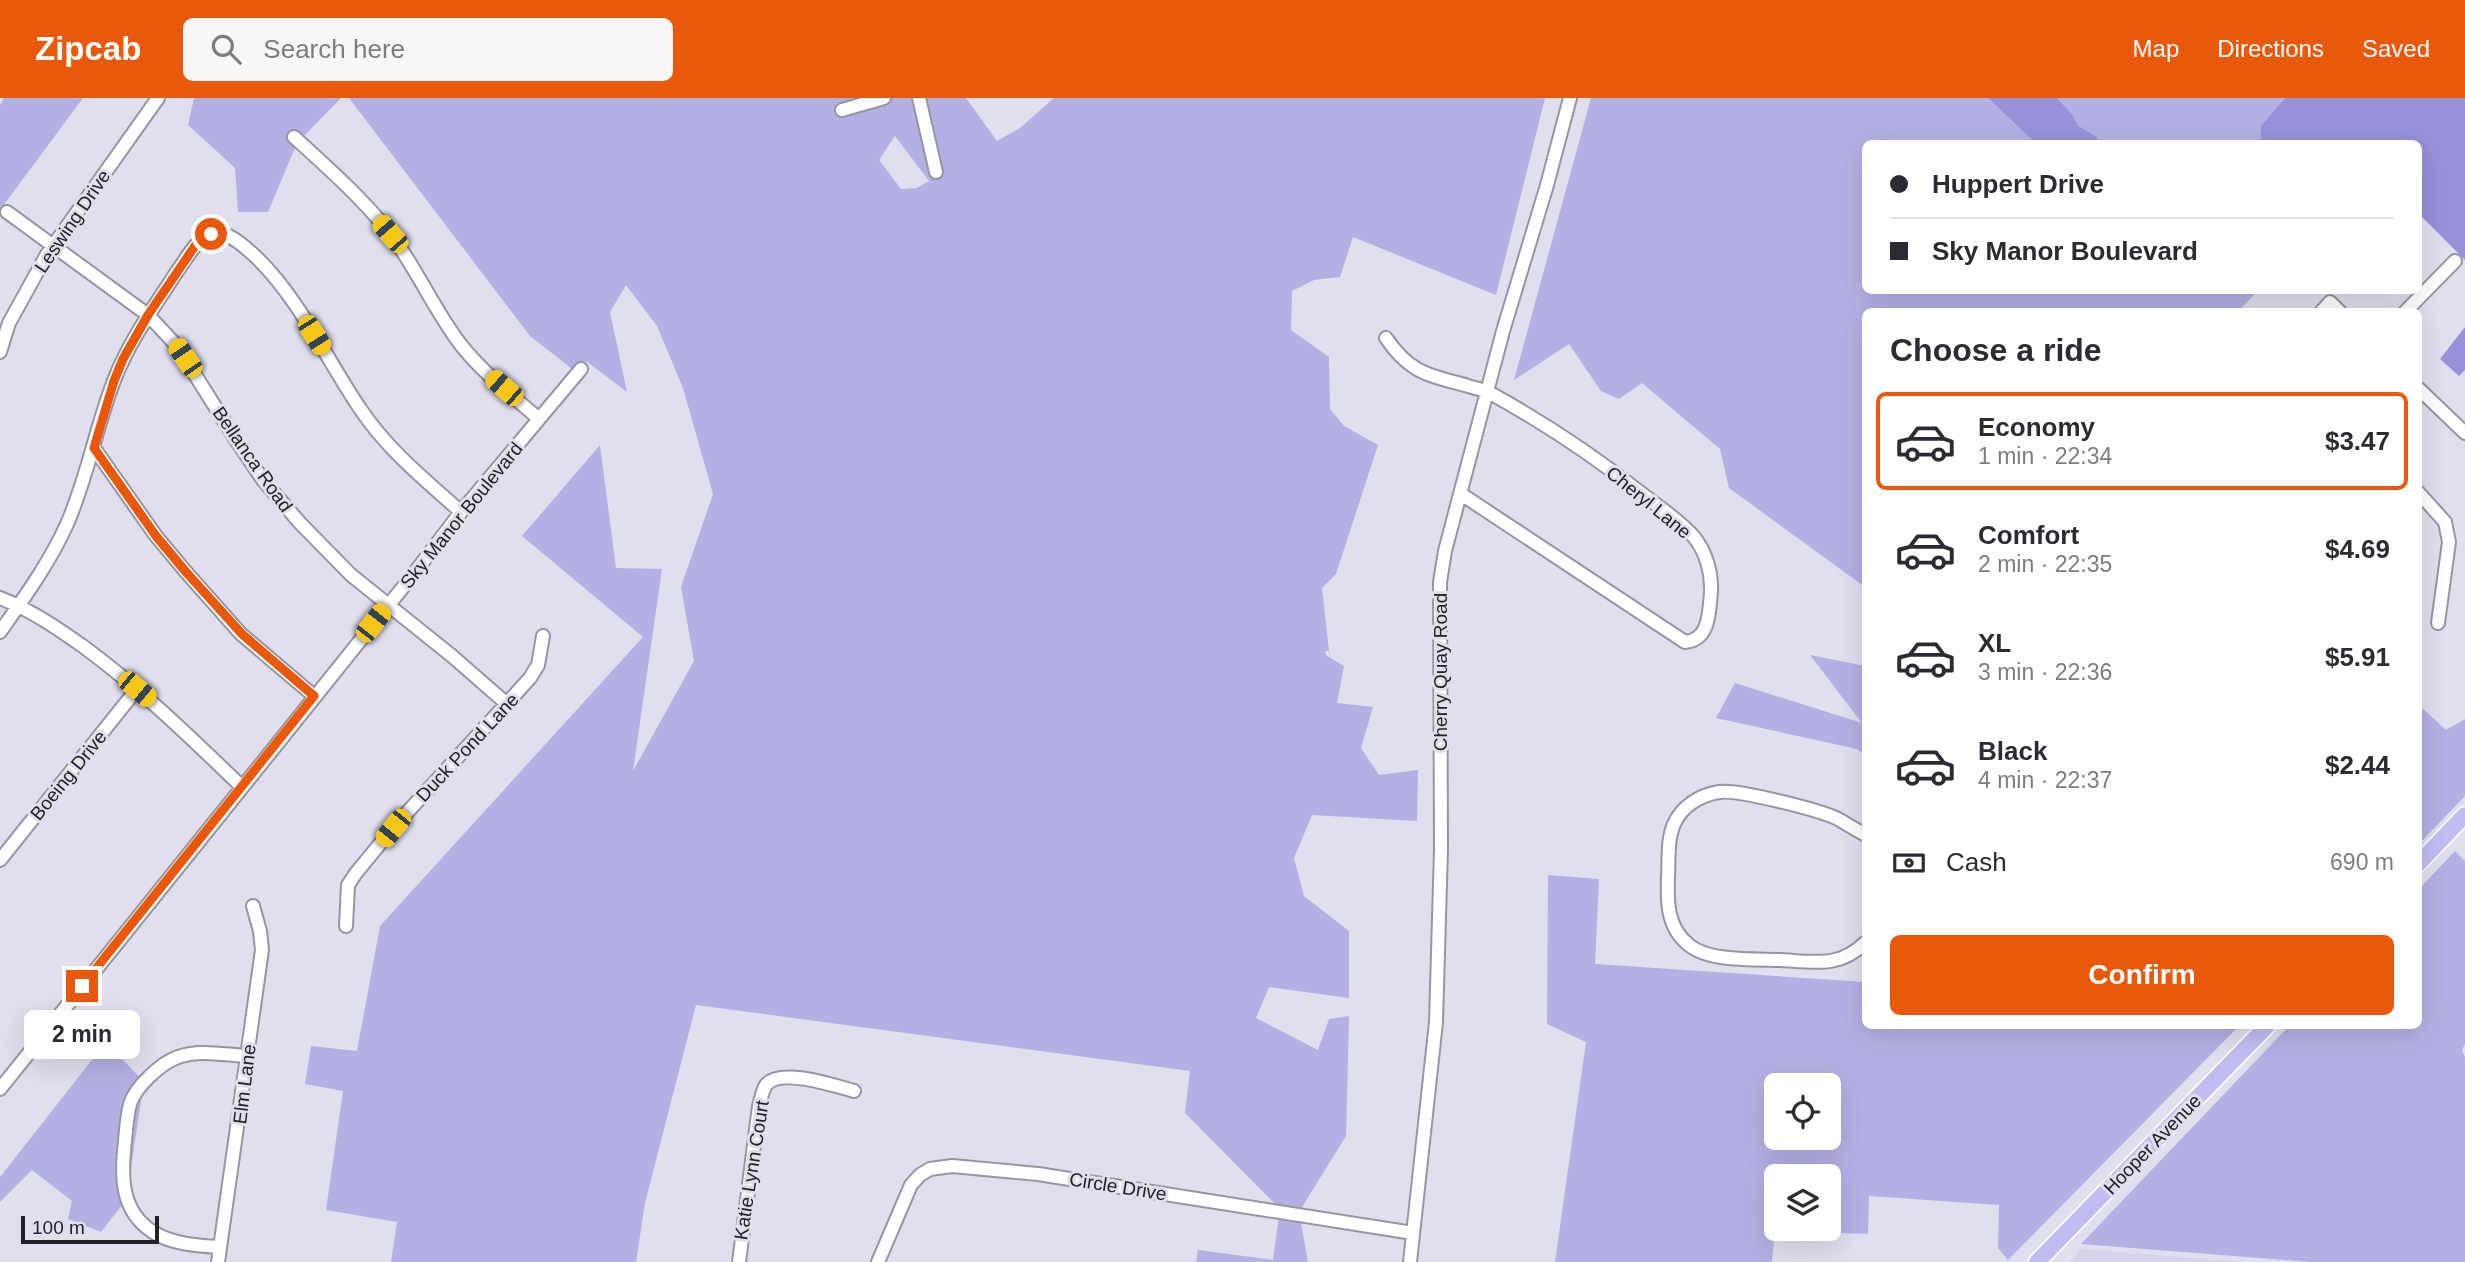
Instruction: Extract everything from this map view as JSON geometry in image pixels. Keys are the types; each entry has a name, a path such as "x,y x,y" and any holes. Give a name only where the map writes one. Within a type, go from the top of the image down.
{"main road":[{"path":"2422,860 2465,815"},
{"name":"Hooper Avenue","path":"2037,1262 2264,1029"}],"street":[{"name":"Leswing Drive","path":"0,352 9,323 23,294 54,245 158,98"},
{"path":"842,110 884,98"},
{"path":"919,98 936,172"},
{"name":"Cherry Quay Road","path":"1410,1262 1437,1009 1441,849 1440,582 1445,551 1570,98"},
{"path":"294,137 364,203 390,234 462,347 539,419"},
{"name":"Bellanca Road","path":"7,212 148,315 177,346 263,480 300,523 351,575 507,704"},
{"path":"0,632 65,527 84,484 114,381 148,315 197,243 211,234 219,233 237,241 258,259 302,316 375,429 402,459 461,512"},
{"path":"2409,308 2455,261"},
{"path":"1386,338 1399,357 1424,373 1488,392"},
{"name":"Sky Manor Boulevard","path":"0,1088 461,512 581,369"},
{"name":"Cheryl Lane","path":"1461,494 1685,642 1695,641 1702,634 1707,625 1711,588 1705,555 1695,539 1678,522 1622,478 1488,392"},
{"path":"2422,392 2465,432"},
{"path":"94,448 156,536 195,582 242,634 314,696"},
{"path":"2422,496 2445,522 2449,542 2438,623"},
{"path":"0,598 44,619 137,689 242,787"},
{"name":"Duck Pond Lane","path":"346,926 348,885 356,873 393,828 530,678 538,665 543,636"},
{"name":"Boeing Drive","path":"0,860 137,689"},
{"path":"1862,833 1837,818 1812,810 1731,791 1707,795 1684,808 1674,825 1670,839 1667,901 1677,932 1689,946 1705,954 1730,958 1839,961 1862,946"},
{"name":"Elm Lane","path":"218,1262 262,950 253,906"},
{"path":"220,1247 199,1246 164,1238 143,1224 132,1210 121,1176 126,1128 130,1103 135,1094 158,1070 177,1057 193,1053 247,1056"},
{"name":"Katie Lynn Court","path":"738,1262 759,1106 767,1084 785,1077 817,1081 854,1091"},
{"name":"Circle Drive","path":"878,1262 911,1185 930,1169 952,1166 1038,1174 1413,1233"}],"shaded area":[{"path":"4,98 83,98 0,210 0,105"},
{"path":"194,98 341,98 297,143 268,212 238,212 235,168 188,125"},
{"path":"349,98 966,98 997,141 1020,128 1054,98 1545,98 1496,295 1353,237 1340,277 1314,280 1292,291 1291,330 1329,357 1330,409 1344,426 1378,445 1336,574 1322,588 1329,651 1325,651 1326,655 1344,666 1337,703 1373,707 1361,748 1379,775 1418,770 1417,821 1312,815 1294,858 1304,896 1349,931 1349,998 1269,987 1256,1018 1318,1050 1329,1019 1349,1016 1346,1136 1299,1212 1308,1262 1196,1262 1198,1250 1273,1260 1280,1209 1185,1113 1190,1071 696,1005 645,1203 636,1262 391,1262 397,1222 326,1210 343,1091 305,1084 311,1046 357,1051 380,926 643,637 522,536 600,445 616,568 662,569 633,771 694,661 681,587 713,494 683,388 657,326 626,285 610,312 627,392 586,361 581,369 575,371 530,336","holes":["895,136 929,181 917,188 901,189 879,160"]},
{"path":"1591,98 1988,98 2032,140 1862,140 1862,294 2255,294 2241,308 1862,308 1862,585 1729,488 1720,449 1642,383 1619,399 1601,391 1569,344 1514,380"},
{"path":"1988,98 2057,98 2072,114 2078,126 2097,137 2098,140 2032,140"},
{"path":"2057,98 2285,98 2261,126 2260,140 2098,140 2097,137 2077,126 2072,114"},
{"path":"2285,98 2465,98 2465,260 2422,217 2422,140 2260,140 2261,126"},
{"path":"2465,327 2465,370 2459,376 2440,359"},
{"path":"1810,655 1862,665 1862,723"},
{"path":"1735,683 1862,723 1862,753 1857,749 1716,718"},
{"path":"2422,708 2446,730 2465,719 2465,796 2422,841"},
{"path":"2455,851 2465,861 2465,1044 2462,1050 2465,1057 2465,1262 2311,1262 2081,1244 2286,1029 2422,1029 2422,886"},
{"path":"1548,875 1599,879 1595,964 1862,982 1862,1029 2236,1029 2008,1260 1998,1248 1999,1205 1869,1196 1868,1234 1841,1233 1841,1164 1764,1164 1764,1241 1774,1241 1772,1262 1555,1262 1586,1042 1547,1024"},
{"path":"106,1042 144,1082 126,1200 101,1232 68,1219 72,1201 32,1170 0,1202 0,1177"},
{"path":"2081,1249 2243,1262 2070,1262"}],"route":[{"path":"82,986 314,696 242,634 186,572 156,536 94,448 123,359 148,315 197,243 211,234"}]}
